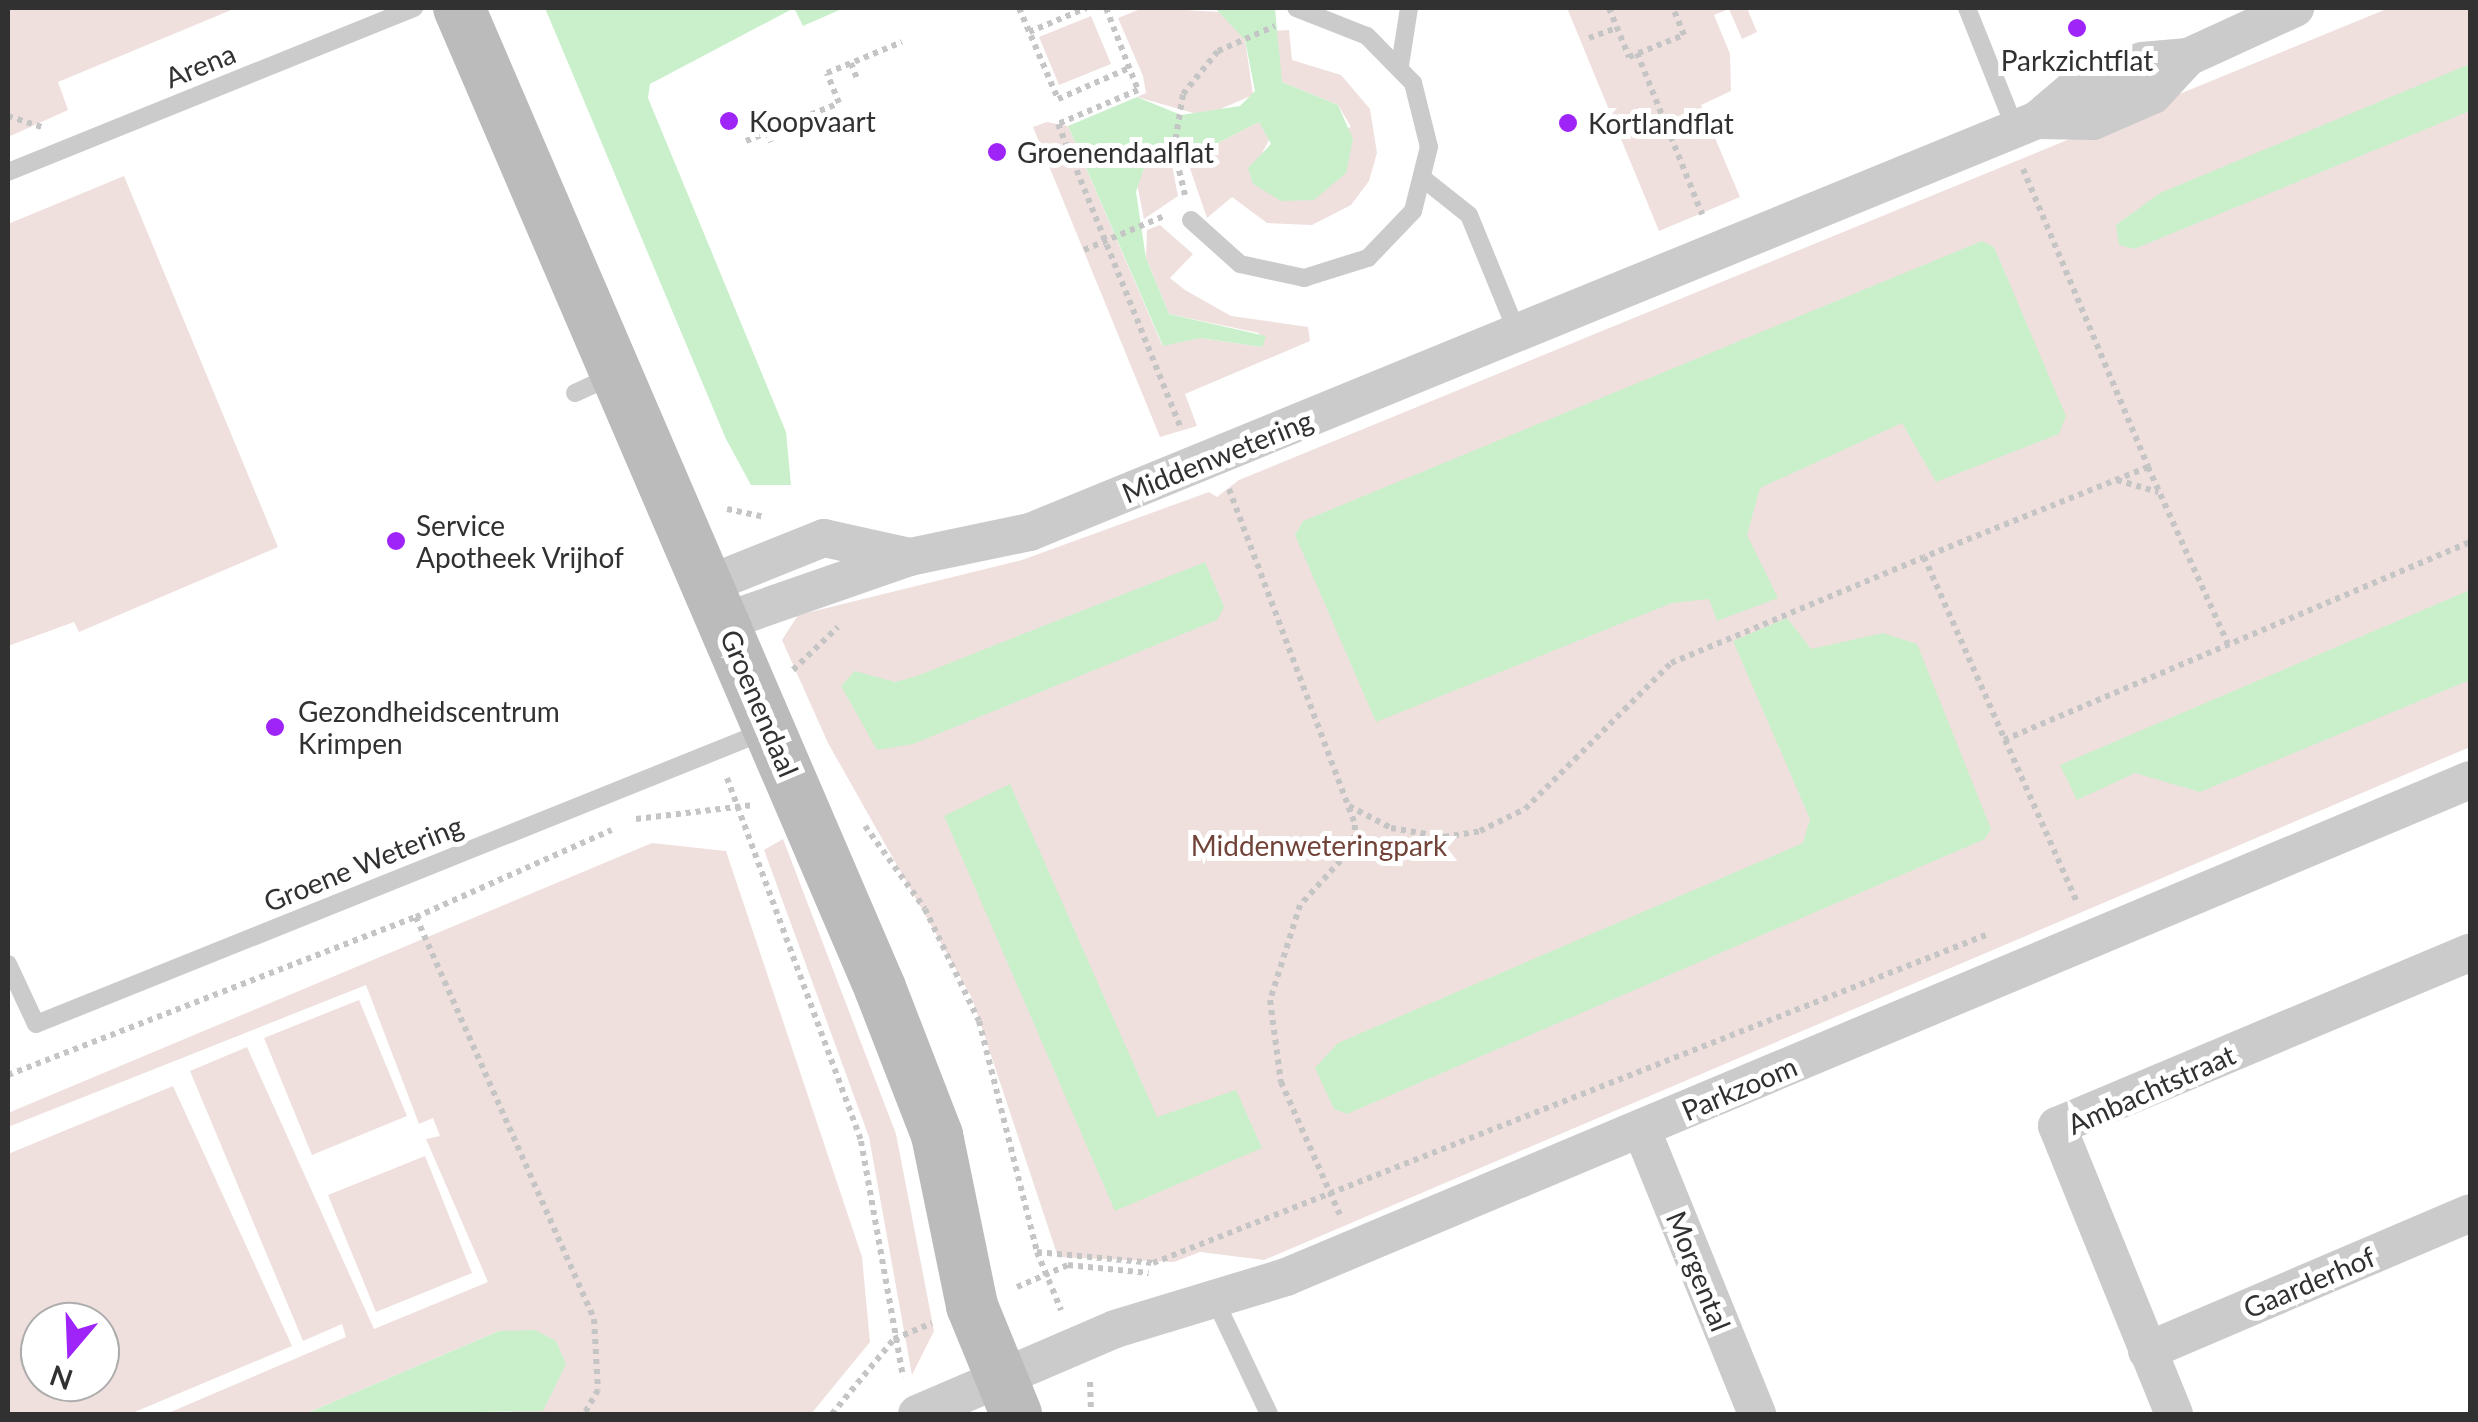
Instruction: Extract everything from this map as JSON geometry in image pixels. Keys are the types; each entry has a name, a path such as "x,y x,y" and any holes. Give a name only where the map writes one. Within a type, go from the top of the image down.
{"street":[{"name":"Groenendaal","path":"459,8 598,383 717,602 937,1135 972,1306 1008,1396"},
{"name":"Middenwetering","path":"717,602 1030,532 2026,124 2092,120 2153,95 2188,57 2294,8"},
{"name":"Parkzoom","path":"917,1414 1008,1396 1214,1298 1286,1277 2470,780"},
{"name":"Ambachtstraat","path":"2174,1414 2057,1126 2470,952"},
{"name":"Morgental","path":"1641,1128 1756,1414"},
{"name":"Gaarderhof","path":"2147,1351 2470,1213"}],"lane":[{"name":"Arena","path":"8,172 414,8"},
{"path":"1400,64 1408,8"},
{"path":"1966,8 2026,124"},
{"path":"1191,220 1221,252 1260,273 1326,275 1386,245 1425,180 1428,125 1400,64 1356,30 1297,11"},
{"path":"1425,180 1469,215 1518,332"},
{"name":"Groene Wetering","path":"8,964 36,1024 772,728"},
{"path":"1214,1298 1269,1414"}],"path":[{"path":"1019,8 1058,99 1129,68"},
{"path":"1029,32 1086,8"},
{"path":"1106,8 1138,90 1058,124 1197,466"},
{"path":"1609,8 1629,57 1684,34 1674,8"},
{"path":"1191,220 1174,145 1177,112 1204,63 1242,37 1273,27"},
{"path":"1589,38 1617,28"},
{"path":"746,141 840,103 827,73 902,42"},
{"path":"1636,53 1718,252"},
{"path":"851,63 858,81"},
{"path":"2026,124 2023,170 2228,644"},
{"path":"767,132 771,142"},
{"path":"1084,250 1146,224"},
{"path":"1349,806 1391,828 1480,830 1525,810 1671,663 2148,466"},
{"path":"2116,480 2159,492"},
{"path":"1234,503 1349,806 1354,846 1300,904 1270,1000 1281,1082 1328,1193"},
{"path":"2004,740 2470,542"},
{"path":"1924,557 2072,890"},
{"path":"8,1074 416,918 638,818 735,807 862,1141 894,1339"},
{"path":"2058,907 2076,900"},
{"path":"416,918 594,1320 598,1390 584,1414"},
{"path":"1037,1252 1154,1262 2003,928"}],"green space":[{"path":"8,8 236,8 58,82 68,110 8,137"},
{"path":"1143,8 1222,12 1245,40 1253,95 1204,116 1137,97 1146,93 1143,76 1118,18"},
{"path":"1567,8 1747,8 1757,32 1742,39 1729,9 1714,15 1730,54 1731,91 1701,105 1740,197 1659,231"},
{"name":"Middenweteringpark","path":"2389,8 2470,8 2470,747 1264,1260 1200,1252 1174,1262 1058,1257 972,998 828,743 782,640 798,615 1022,560 1209,492 1217,497 1239,480"},
{"path":"1091,16 1111,64 1059,85 1039,37"},
{"path":"1289,30 1292,60 1341,75 1370,109 1377,153 1369,181 1351,205 1312,225 1267,223 1232,197 1207,218 1182,145 1208,148 1259,122 1271,136 1259,159 1351,127 1338,105 1282,82 1272,31"},
{"path":"1047,122 1068,126 1162,345 1200,338 1262,347 1259,333 1169,314 1146,258 1147,230 1160,225 1193,254 1170,278 1185,290 1231,316 1308,327 1310,341 1185,394 1197,426 1160,437 1033,127"},
{"path":"1168,144 1178,196 1144,219 1137,184 1151,155"},
{"path":"124,176 278,547 79,632 74,622 8,646 8,224"},
{"path":"783,839 896,1134 934,1331 912,1375 869,1137 764,850"},
{"path":"652,843 726,851 862,1257 870,1342 811,1414 452,1414 512,1412 499,1331 305,1414 166,1414 346,1337 342,1324 303,1341 190,1071 247,1047 374,1329 488,1282 426,1139 440,1136 433,1118 419,1124 366,985 8,1127 8,1113"},
{"path":"359,1000 407,1116 312,1155 264,1038"},
{"path":"173,1086 292,1346 130,1414 8,1414 8,1154"},
{"path":"425,1156 472,1273 376,1312 328,1195"}],"shaded area":[{"path":"545,8 794,8 650,84 648,98 786,432 791,485 751,485 726,439"},
{"path":"794,8 844,8 803,26"},
{"path":"1215,8 1275,8 1282,82 1338,105 1353,139 1346,173 1314,200 1281,201 1253,184 1248,168 1271,144 1259,122 1208,148 1157,148 1143,171 1136,192 1146,258 1169,314 1266,336 1262,347 1200,338 1163,346 1068,126 1137,97 1181,115 1240,106 1255,91 1245,40"},
{"path":"2470,64 2470,111 2134,249 2119,245 2116,225 2160,193"},
{"path":"1982,241 1994,247 2066,416 2059,434 1936,482 1902,423 1760,488 1747,535 1778,598 1717,621 1709,599 1672,603 1376,722 1295,535 1303,521"},
{"path":"1205,562 1224,607 1217,620 913,744 877,750 841,686 855,671 895,682 917,676"},
{"path":"2470,590 2470,680 2200,792 2135,773 2077,800 2060,765"},
{"path":"1787,618 1811,649 1883,633 1917,644 1991,829 1985,839 1347,1114 1334,1109 1315,1068 1338,1043 1803,843 1810,819 1733,641"},
{"path":"1010,784 1157,1117 1236,1090 1262,1148 1115,1211 944,816"},
{"path":"535,1330 556,1341 566,1364 543,1411 305,1414 499,1331"}],"place":[{"name":"Parkzichtflat","path":"2077,28"},
{"name":"Koopvaart","path":"729,121"},
{"name":"Kortlandflat","path":"1568,123"},
{"name":"Groenendaalflat","path":"997,152"},
{"name":"Service Apotheek Vrijhof","path":"396,541"},
{"name":"Gezondheidscentrum Krimpen","path":"275,727"}]}
